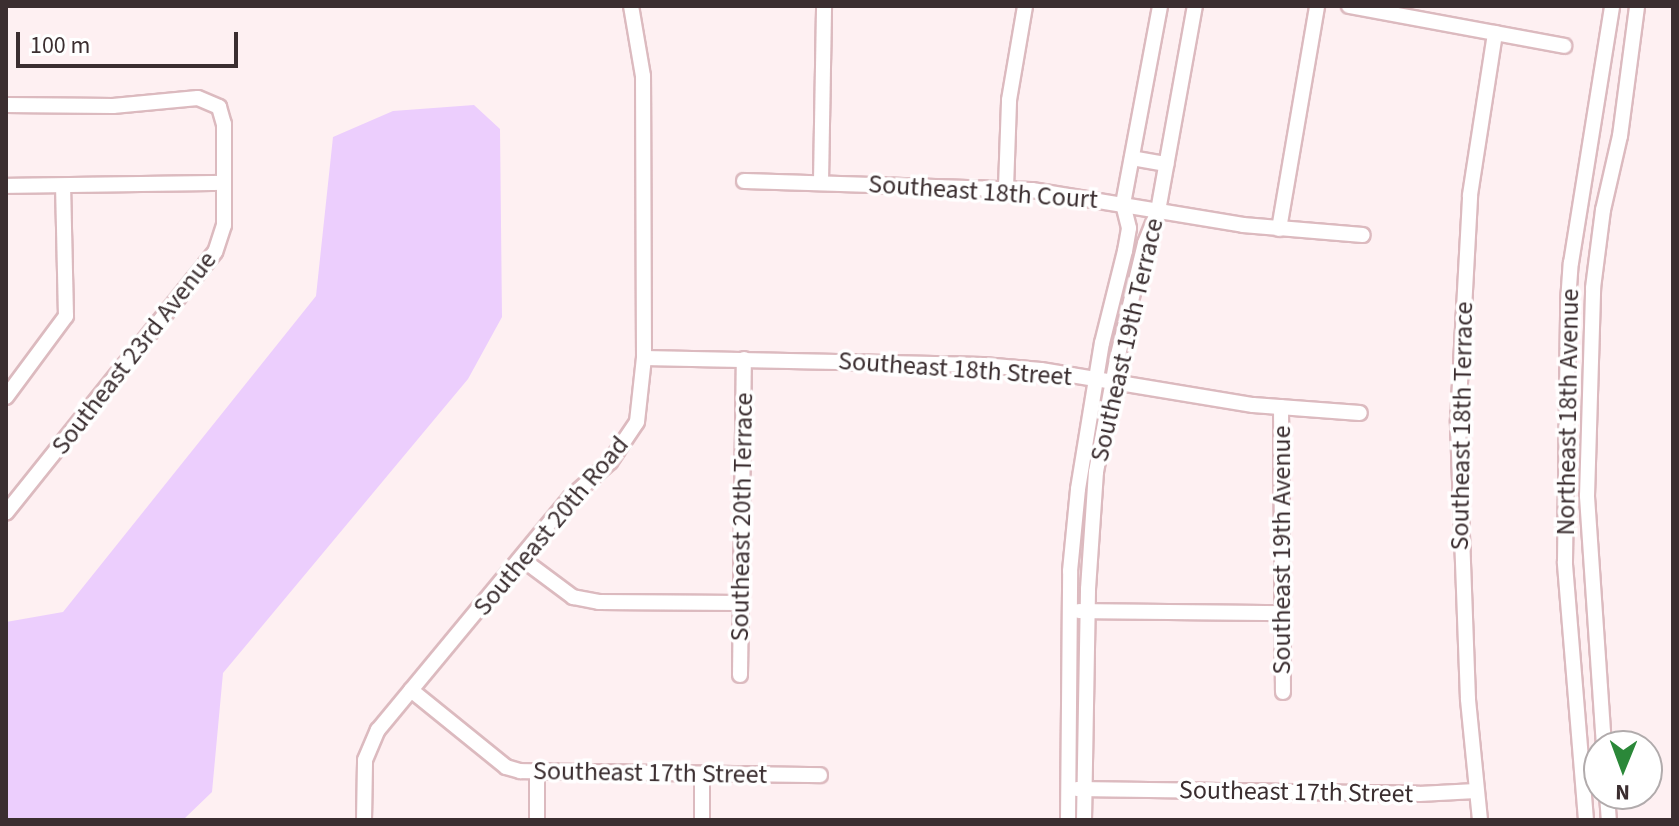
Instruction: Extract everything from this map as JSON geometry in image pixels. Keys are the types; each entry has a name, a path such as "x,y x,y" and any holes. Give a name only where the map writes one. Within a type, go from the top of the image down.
{"street":[{"name":"Southeast 20th Road","path":"364,820 365,760 369,744 570,498 610,462 637,422 644,358 643,76 631,6"},
{"path":"821,182 824,6"},
{"path":"1006,188 1009,100 1025,6"},
{"name":"Southeast 19th Terrace","path":"1068,820 1070,611 1078,489 1095,379 1129,228 1123,204 1160,6"},
{"name":"Southeast 19th Terrace","path":"1084,820 1087,611 1096,472 1112,382 1145,243 1158,211 1195,6"},
{"path":"1279,229 1317,6"},
{"path":"1349,6 1564,46"},
{"name":"Northeast 18th Avenue","path":"1586,820 1565,562 1568,302 1573,250 1612,6"},
{"path":"1603,730 1587,496 1593,288 1603,210 1620,136 1637,6"},
{"name":"Southeast 18th Terrace","path":"1480,820 1461,572 1458,420 1470,195 1495,33"},
{"name":"Southeast 23rd Avenue","path":"6,105 86,107 191,98 210,101 219,107 224,117 223,232 211,258 6,513"},
{"path":"1132,158 1166,164"},
{"name":"Southeast 18th Court","path":"744,181 1006,188 1279,229 1363,235"},
{"path":"6,186 223,183"},
{"path":"6,397 66,316 63,187"},
{"name":"Southeast 18th Street","path":"644,358 923,361 1041,370 1281,407 1360,413"},
{"name":"Southeast 20th Terrace","path":"740,675 744,359"},
{"name":"Southeast 19th Avenue","path":"1281,407 1283,692"},
{"path":"522,559 573,597 599,602 741,603"},
{"path":"1070,611 1282,613"},
{"name":"Southeast 17th Street","path":"411,690 506,767 537,771 820,775"},
{"path":"537,771 537,820"},
{"path":"702,774 702,820"},
{"name":"Southeast 17th Street","path":"1068,789 1419,794 1476,791"}],"shaded area":[{"path":"474,105 500,129 502,317 468,379 223,673 212,792 185,818 6,820 6,622 63,612 316,296 333,137 393,111"}]}
